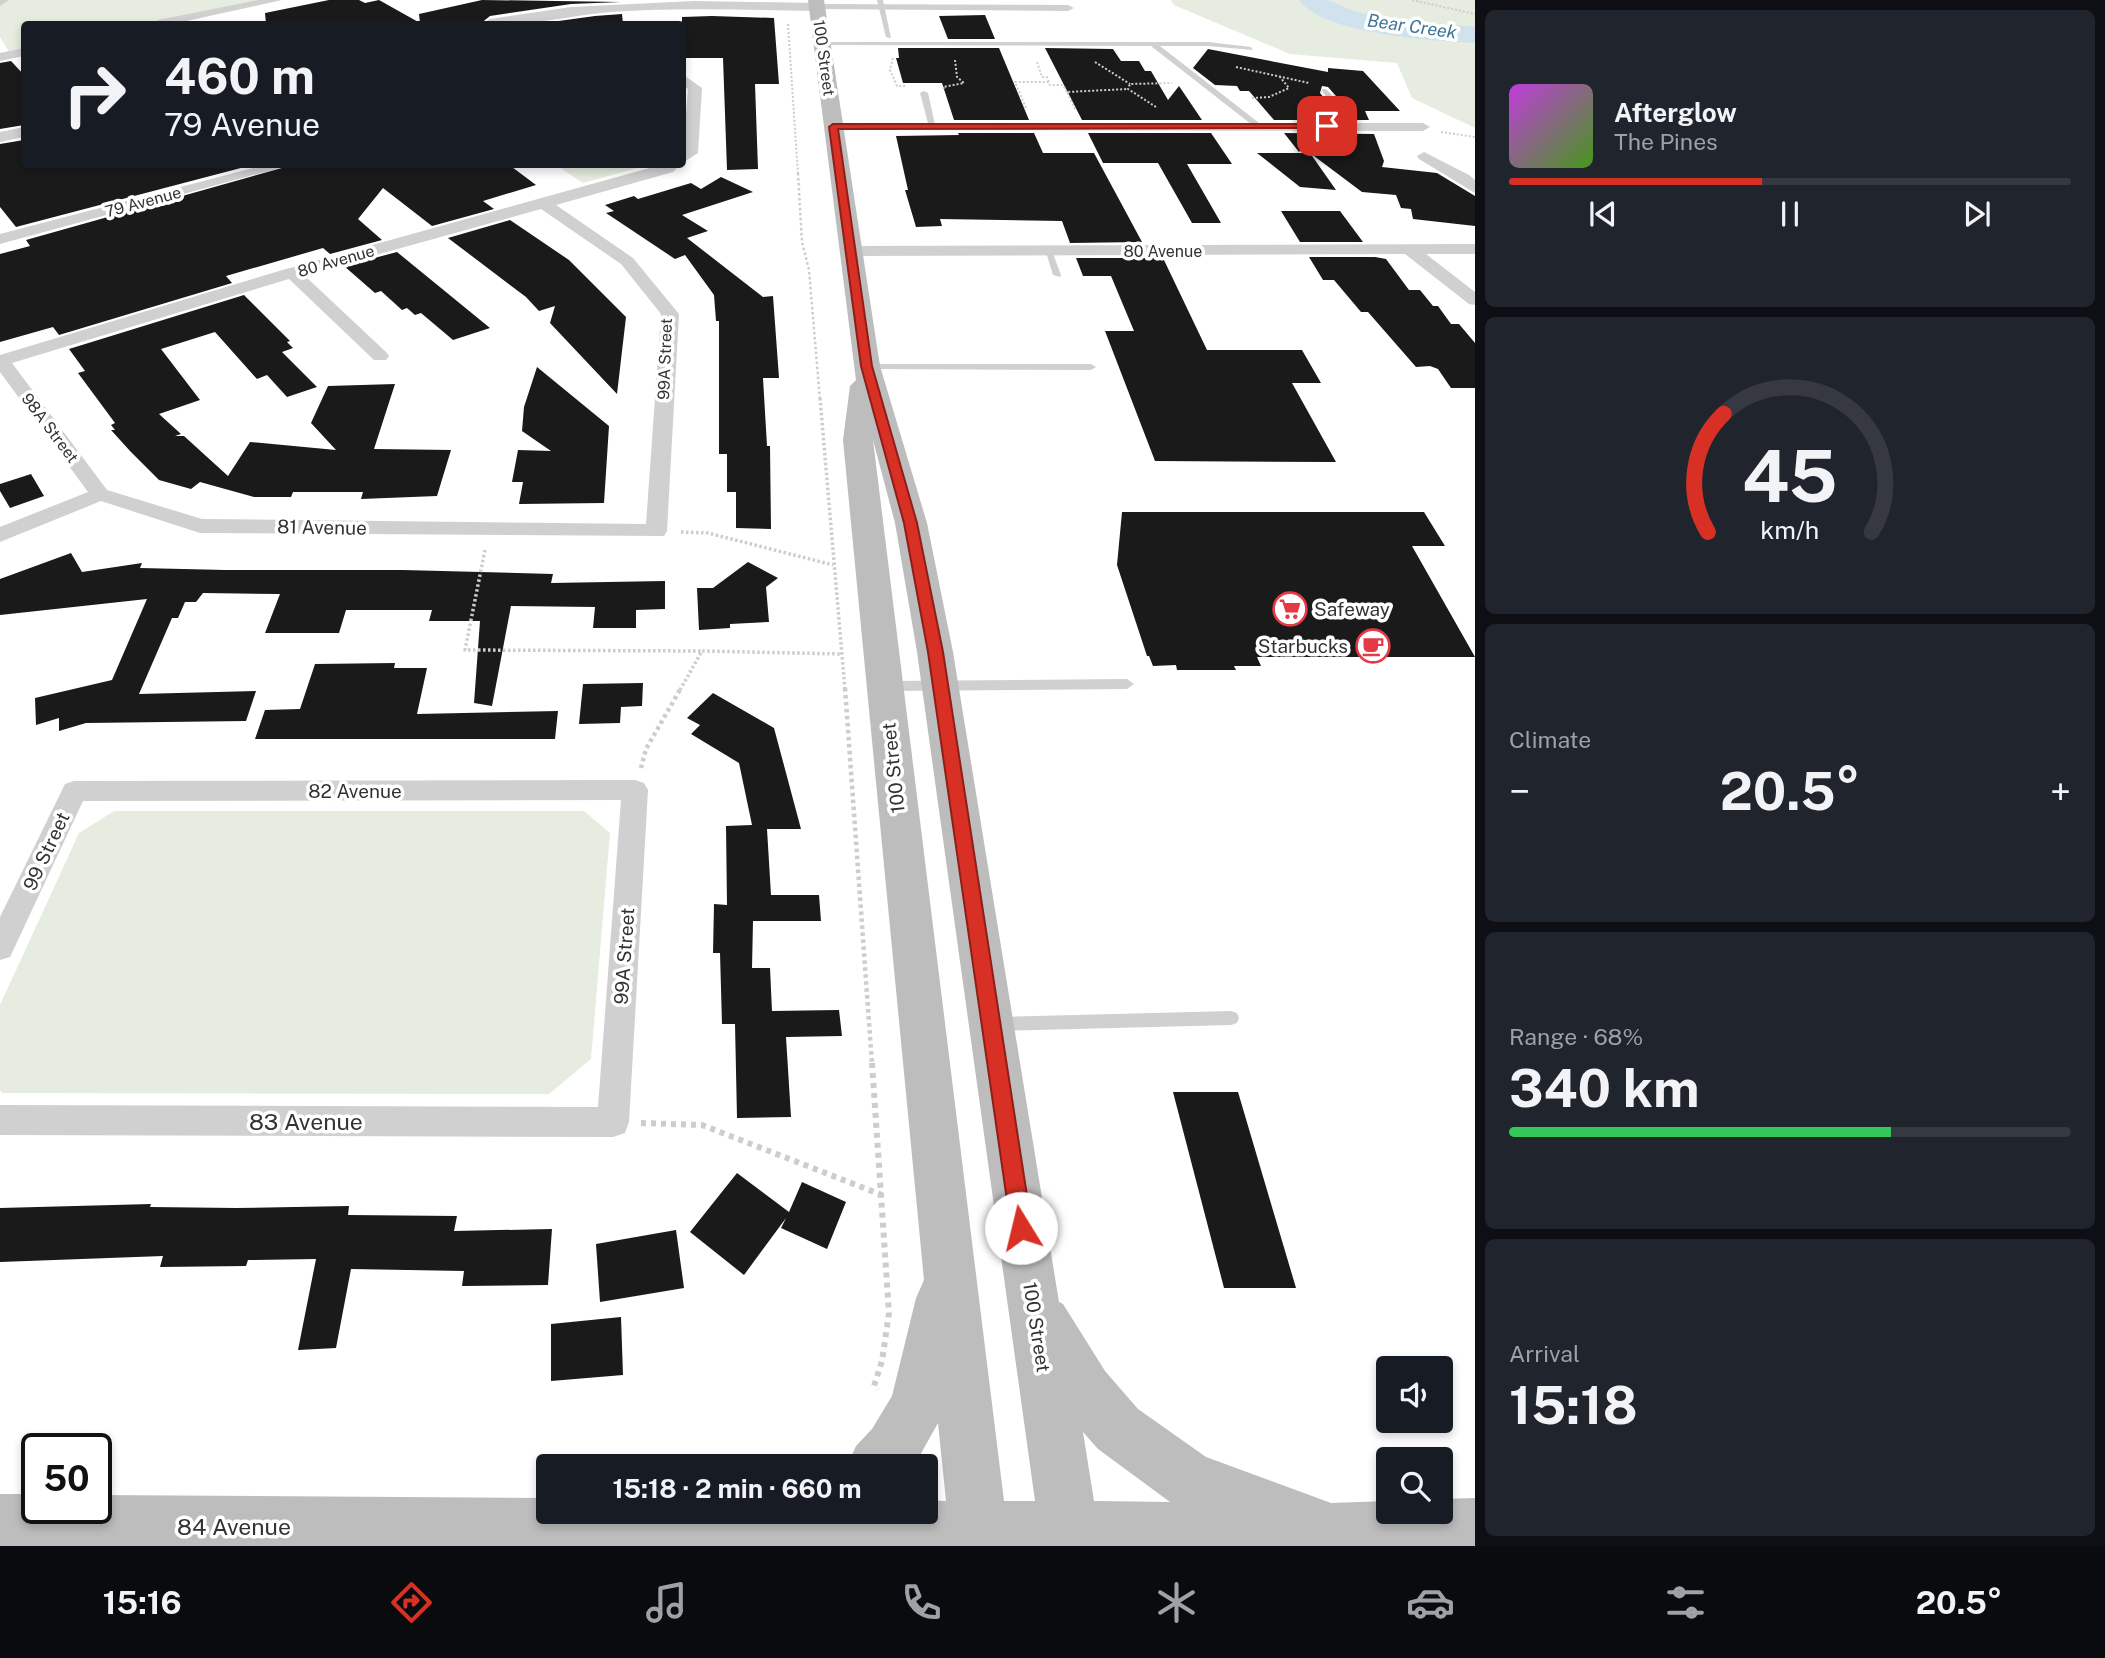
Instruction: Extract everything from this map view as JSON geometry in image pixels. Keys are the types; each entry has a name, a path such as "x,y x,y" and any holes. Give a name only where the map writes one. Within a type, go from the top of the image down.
{"main road":[{"name":"100 Street","path":"810,5 822,44 866,366 911,523 940,686 1033,1305 1061,1467 1069,1538"},
{"name":"100 Street","path":"866,366 858,440 980,1538"},
{"path":"891,1449 924,1385 949,1269"},
{"path":"1033,1305 1085,1391 1118,1429 1146,1451 1189,1481 1338,1533"},
{"name":"84 Avenue","path":"0,1524 536,1522"},
{"name":"84 Avenue","path":"807,1524 980,1538 1338,1533 1475,1528"}],"street":[{"path":"173,21 276,0"},
{"path":"507,21 576,9 693,2 1068,8"},
{"path":"686,80 695,88 687,156"},
{"path":"833,127 1423,127"},
{"path":"0,137 21,133"},
{"path":"1424,156 1464,178 1475,188"},
{"name":"79 Avenue","path":"0,239 272,168"},
{"name":"80 Avenue","path":"0,361 292,273 668,168"},
{"name":"99A Street","path":"543,203 627,261 670,314 656,531"},
{"name":"80 Avenue","path":"850,251 1475,249"},
{"path":"1410,250 1475,300"},
{"path":"292,273 380,356"},
{"name":"98A Street","path":"0,361 100,494"},
{"path":"0,535 100,494"},
{"name":"81 Avenue","path":"100,494 200,526 656,531"},
{"name":"99A Street","path":"612,1122 635,790"},
{"name":"82 Avenue","path":"74,791 635,790"},
{"name":"99 Street","path":"0,948 74,791"},
{"name":"83 Avenue","path":"0,1120 612,1122"}],"lane":[{"path":"881,4 891,41"},
{"path":"822,44 891,41 1153,44 1225,45 1251,49"},
{"path":"1153,44 1259,126"},
{"path":"1324,90 1355,127"},
{"path":"924,93 933,127"},
{"path":"1048,251 1057,275"},
{"path":"866,366 1091,367"},
{"path":"884,686 1127,684"},
{"path":"990,1024 1231,1018"}],"path":[{"path":"1412,0 1475,14"},
{"path":"810,5 789,17 787,41 798,159 802,242 809,270 842,654 882,1195 888,1313 882,1361 874,1386 891,1449"},
{"path":"891,41 895,55 890,70 897,86 916,86"},
{"path":"934,86 964,83 957,76 954,60"},
{"path":"1047,60 1036,60 1042,77 1047,77 1050,85 1063,85 1084,127"},
{"path":"1105,60 1093,60 1130,84 1180,83 1170,74"},
{"path":"1235,66 1312,83"},
{"path":"1254,104 1246,98 1269,97 1289,88 1279,76"},
{"path":"1033,127 1016,82 1049,82"},
{"path":"1128,89 1130,84"},
{"path":"943,87 956,127"},
{"path":"1067,92 1128,89 1152,102 1156,109"},
{"path":"1423,127 1451,135 1475,137"},
{"path":"489,529 465,650 842,654"},
{"path":"656,531 708,533 833,565"},
{"path":"635,790 646,749 702,651"},
{"path":"612,1122 702,1125 882,1195"}],"shaded area":[{"path":"3,0 276,0 173,21 21,21 21,53 11,55 0,37 0,3"},
{"path":"1171,0 1475,0 1475,128 1412,98 1397,63 1290,54 1174,5"},
{"path":"560,168 637,168 583,183"},
{"path":"114,811 584,811 610,833 591,1059 549,1094 2,1093 0,1005 79,833"}],"building":[{"path":"329,0 359,0 365,3 379,0 416,21 266,21 265,13"},
{"path":"482,0 621,2 571,4 490,16 484,21 420,21 419,14"},
{"path":"622,14 623,21 559,21"},
{"path":"985,15 995,39 948,39 939,16"},
{"path":"682,17 774,18 779,84 755,84 758,169 727,170 723,58 686,58 686,21 682,21"},
{"path":"898,48 999,48 1029,120 954,120 942,83 903,83 896,58 899,58"},
{"path":"1045,48 1113,49 1121,61 1139,61 1145,71 1151,71 1168,100 1179,86 1202,120 1082,120"},
{"path":"1208,49 1328,72 1328,68 1363,71 1400,111 1365,111 1369,120 1357,120 1328,87 1322,86 1320,93 1342,120 1274,120 1249,91 1240,91 1237,86 1215,85 1193,68"},
{"path":"11,61 21,72 21,126 0,129 0,63"},
{"path":"958,133 1034,133 1043,153 1094,153 1142,242 1070,243 1062,221 940,219 942,226 916,227 905,190 908,190 896,136 959,135"},
{"path":"1088,133 1211,133 1232,164 1187,164 1221,223 1192,223 1158,163 1103,163"},
{"path":"1284,133 1374,134 1384,161 1382,167 1437,173 1475,196 1475,226 1413,219 1411,209 1401,208 1396,195 1362,192 1310,153 1336,190 1300,187 1257,153 1309,153 1303,148 1299,152"},
{"path":"21,140 21,168 241,168 16,227 0,207 0,144"},
{"path":"282,168 513,168 536,185 483,201 494,209 432,226 383,188 358,219 382,240 330,254 323,248 226,276 232,283 59,335 53,327 0,342 0,254 30,246 26,240"},
{"path":"721,177 753,192 682,215 708,231 687,238 763,297 773,296 779,378 763,378 767,446 770,446 771,529 736,528 736,492 727,492 727,454 719,454 719,321 716,321 714,295 685,255 675,259 606,213 614,211 605,205 634,196 638,199 691,183 701,189"},
{"path":"1281,211 1340,211 1363,242 1300,242"},
{"path":"510,220 569,260 626,317 617,394 550,323 555,306 539,311 526,297 448,238"},
{"path":"397,252 490,328 453,340 421,313 415,315 407,308 402,310 381,291 375,293 344,266"},
{"path":"1309,257 1386,259 1409,290 1420,290 1433,306 1438,306 1451,324 1459,324 1475,343 1475,388 1451,388 1438,369 1430,366 1416,367 1368,312 1361,312 1334,280 1323,280"},
{"path":"1076,258 1163,258 1207,350 1302,350 1321,383 1292,383 1336,462 1155,461 1105,331 1134,331 1111,276 1083,276"},
{"path":"244,295 290,341 287,342 293,348 282,352 317,387 287,397 267,375 257,379 215,332 161,349 200,400 159,414 181,434 175,436 184,436 228,476 250,442 336,450 311,423 328,386 395,384 374,449 451,450 437,496 361,499 363,492 293,492 291,497 254,497 200,482 191,489 159,480 130,451 111,430 115,430 111,425 115,423 78,373 85,371 69,349"},
{"path":"537,367 609,426 604,503 519,504 523,482 512,482 518,450 551,451 522,431 524,407"},
{"path":"31,474 44,496 10,508 0,491 0,484"},
{"name":"Safeway","path":"1122,512 1424,512 1445,546 1412,546 1475,657 1257,657 1261,666 1234,666 1236,670 1177,670 1176,665 1153,666 1147,656 1117,565"},
{"path":"71,553 82,572 142,563 140,568 553,574 551,583 665,581 665,609 636,610 636,628 593,628 595,607 511,606 492,706 474,703 480,621 429,621 432,610 346,610 339,633 265,633 280,594 203,593 196,602 185,602 178,618 172,618 139,694 256,691 246,721 86,723 59,731 59,718 36,725 35,698 112,680 147,599 0,615 0,579"},
{"path":"748,562 778,578 766,587 769,622 730,624 730,628 699,630 697,588 713,588"},
{"path":"395,663 394,668 427,668 417,714 558,711 555,739 255,739 265,710 300,709 315,664"},
{"path":"643,683 642,706 621,707 620,723 579,724 583,684"},
{"path":"713,693 774,728 801,829 767,829 771,895 819,895 821,921 753,921 752,968 770,968 772,1011 839,1010 842,1036 786,1037 791,1117 737,1118 735,1024 722,1024 720,953 713,953 714,904 727,905 726,826 752,825 739,763 691,734 700,725 687,718"},
{"path":"1173,1092 1238,1092 1296,1288 1224,1288"},
{"path":"737,1173 789,1212 802,1182 846,1202 827,1249 781,1228 786,1218 744,1275 690,1232"},
{"path":"151,1204 150,1207 349,1206 348,1215 457,1216 454,1231 552,1229 548,1285 462,1286 464,1271 351,1269 336,1348 298,1350 316,1259 248,1260 246,1266 160,1267 163,1256 0,1262 0,1208"},
{"path":"676,1230 684,1288 600,1302 596,1244"},
{"path":"621,1317 623,1375 551,1381 551,1324"}],"waterway":[{"name":"Bear Creek","path":"1311,0 1344,17 1365,22 1413,30 1475,35"}],"place":[{"name":"Safeway","path":"1290,609"},
{"name":"Starbucks","path":"1373,646"}],"route":[{"path":"1021,1228 935,652 911,523 866,366 833,127 1327,126"}]}
